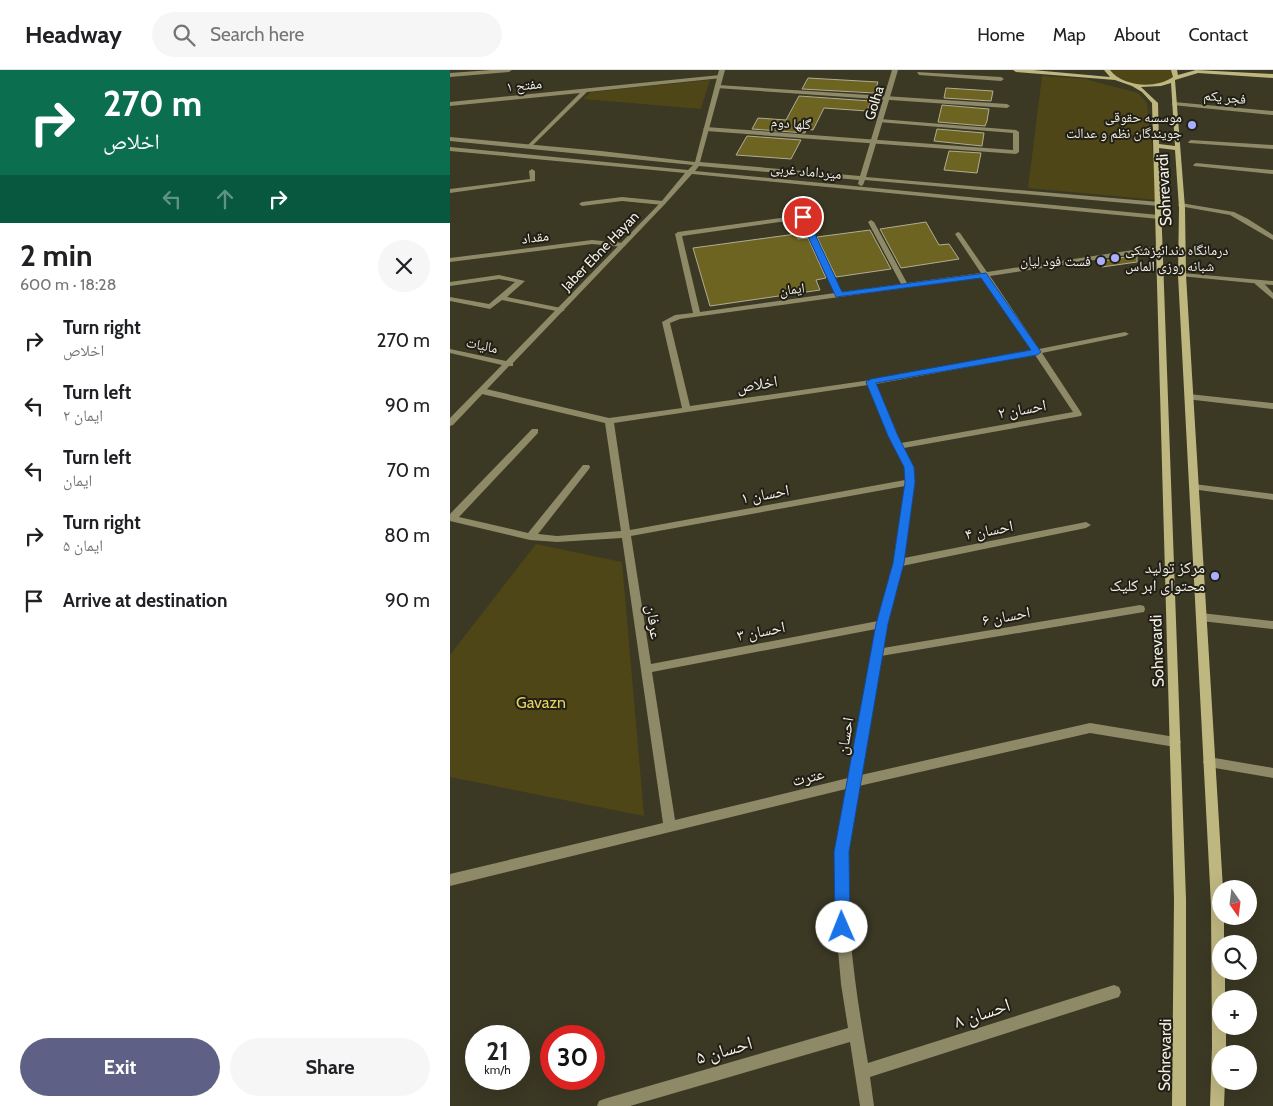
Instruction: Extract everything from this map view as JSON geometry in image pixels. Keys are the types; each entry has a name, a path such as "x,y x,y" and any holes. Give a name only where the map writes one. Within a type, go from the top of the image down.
{"main road":[{"path":"1016,70 1074,72 1115,79 1134,85 1154,86 1174,76 1198,71 1273,76"},
{"path":"1107,70 1115,79"},
{"name":"Sohrevardi","path":"1174,76 1176,148 1181,205 1182,275 1217,905 1219,1047 1217,1106"},
{"name":"Sohrevardi","path":"1134,85 1146,92 1155,103 1180,899 1179,1106"},
{"path":"1156,146 1176,148"}],"street":[{"path":"450,75 509,70"},
{"name":"Golha","path":"860,188 896,70"},
{"path":"919,73 967,73 1001,79"},
{"path":"697,164 721,74"},
{"name":"مفتح ۱","path":"450,104 721,74"},
{"path":"718,87 1007,106"},
{"path":"530,146 585,90"},
{"name":"فجر یکم","path":"1174,104 1273,114"},
{"name":"گلها دوم","path":"706,129 1016,152 1016,132 880,121"},
{"name":"میرداماد غربی","path":"450,139 697,164 1158,204"},
{"path":"1191,142 1273,147"},
{"name":"میرداماد غربی","path":"450,149 1159,217"},
{"name":"Jaber Ebne Hayan","path":"450,423 510,364 663,203 697,164"},
{"path":"1196,165 1273,172"},
{"path":"450,191 533,180 532,171"},
{"path":"582,204 622,199 663,203"},
{"path":"1181,205 1232,214 1246,220 1273,238"},
{"path":"697,314 678,234 803,217 839,295"},
{"path":"871,222 906,286"},
{"path":"958,234 1037,352"},
{"name":"مقداد","path":"450,260 592,242 623,245"},
{"name":"ایمان","path":"686,409 666,322 678,317 984,275 1160,248"},
{"path":"1182,275 1273,283"},
{"path":"450,284 499,277 521,281 490,307 450,299"},
{"path":"1258,282 1273,297"},
{"path":"502,298 561,310"},
{"name":"اخلاص","path":"482,391 609,421 871,382 1125,334"},
{"name":"مالیات","path":"450,351 510,364"},
{"name":"احسان ۲","path":"899,446 1078,414 1037,352"},
{"name":"احسان","path":"867,1106 842,927 842,852 882,624 898,563 910,482 909,467 871,382"},
{"path":"1189,397 1273,406"},
{"name":"عرفان","path":"609,421 670,827"},
{"path":"451,518 535,431"},
{"path":"530,537 586,467"},
{"name":"احسان ۱","path":"451,518 530,537 557,540 626,534 910,482"},
{"path":"1194,487 1273,497"},
{"name":"احسان ۴","path":"898,563 1086,525"},
{"name":"احسان ۶","path":"877,653 1140,609"},
{"path":"1201,616 1273,625"},
{"name":"احسان ۳","path":"646,669 882,624"},
{"name":"عترت","path":"450,880 854,782 1090,728 1175,742"},
{"path":"1209,762 1273,773"},
{"name":"احسان ۸","path":"862,1072 1114,992"},
{"name":"احسان ۵","path":"604,1106 856,1033"}],"green space":[{"path":"1107,70 1174,70 1176,77 1164,83 1144,86 1122,81"},
{"path":"1042,76 1085,79 1138,93 1147,103 1158,200 1028,188"},
{"path":"710,80 701,109 583,99 591,92"},
{"name":"Gavazn","path":"536,544 622,562 644,816 450,777 450,655"}],"building":[{"path":"808,78 878,82 874,93 802,89"},
{"path":"946,88 993,91 991,101 944,98"},
{"path":"799,96 871,101 867,111 824,108 813,130 806,129 805,133 752,129 758,118 786,120"},
{"path":"942,105 989,109 985,126 938,122"},
{"path":"937,129 984,133 982,146 934,141"},
{"path":"747,136 801,140 791,159 736,155"},
{"path":"949,151 981,153 977,173 944,170"},
{"path":"926,222 939,245 949,244 959,259 901,268 880,229"},
{"path":"870,230 891,269 836,277 817,237"},
{"path":"796,234 798,239 808,238 826,278 816,280 820,290 710,306 693,248"},
{"path":"1137,255 1137,262 1102,267 1097,262"}],"place":[{"name":"موسسه حقوقی جویندگان نظم و عدالت","path":"1192,125"},
{"name":"درمانگاه دندان‍‍پزشکی شبانه روزی الماس","path":"1115,258"},
{"name":"فست فود لیان","path":"1101,261"},
{"name":"مرکز تولید محتوای ابر کلیک","path":"1215,576"}],"route":[{"path":"803,217 839,295 984,275 1037,352 871,382 893,436 909,467 910,482 908,508 898,563 882,624 848,812 842,852 842,927"}]}
